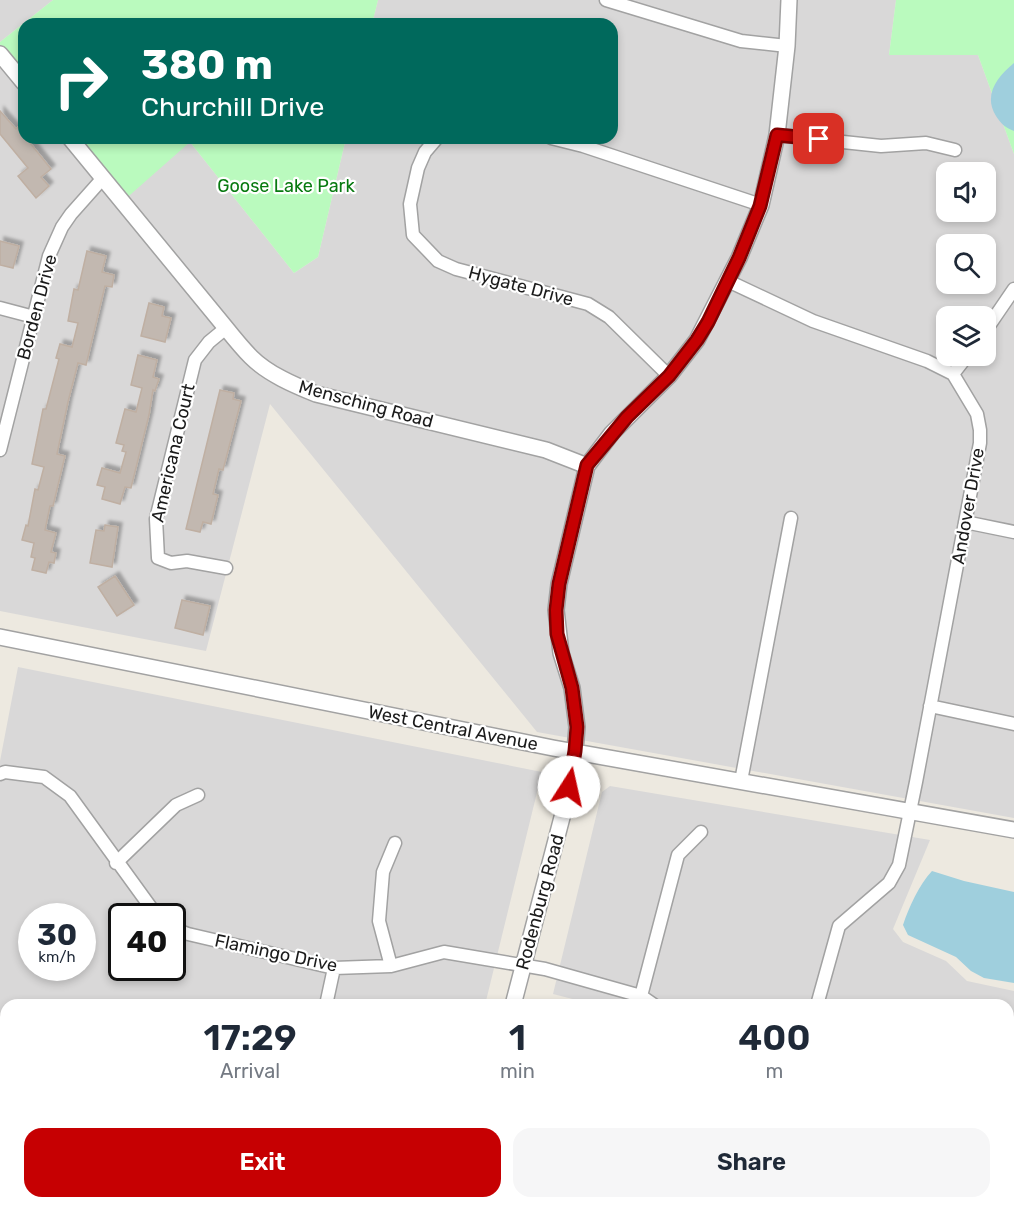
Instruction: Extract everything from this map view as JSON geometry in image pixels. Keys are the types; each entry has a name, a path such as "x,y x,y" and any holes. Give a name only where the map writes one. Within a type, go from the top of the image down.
{"street":[{"path":"606,0 741,41 787,46"},
{"name":"Rodenburg Road","path":"515,999 566,802 575,751 577,727 572,688 561,653 556,610 559,584 587,465 627,417 669,376 697,340 728,281 760,206 777,135 787,46 789,0"},
{"path":"0,54 18,76"},
{"path":"777,135 881,146 926,143 955,150"},
{"name":"Mensching Road","path":"75,144 252,358 292,384 316,394 546,450 587,465"},
{"name":"Hygate Drive","path":"432,144 417,168 410,204 413,235 438,261 456,269 588,304 609,317 669,376"},
{"path":"575,144 760,206"},
{"name":"Borden Drive","path":"0,450 49,256 62,227 103,178"},
{"path":"728,281 813,321 927,361 953,374 959,366"},
{"path":"996,315 1014,289"},
{"path":"0,308 34,317"},
{"name":"Americana Court","path":"226,328 195,360 155,526 158,558 171,563 188,561 226,568"},
{"name":"Andover Drive","path":"819,999 839,926 892,878 899,865 980,443 977,414 953,374"},
{"path":"741,781 791,518"},
{"path":"965,522 1014,532"},
{"name":"West Central Avenue","path":"0,637 575,751 1014,830"},
{"path":"930,706 1014,724"},
{"path":"0,774 5,772 44,777 70,796 147,903"},
{"path":"116,862 176,804 198,795"},
{"path":"641,996 678,855 701,832"},
{"path":"391,966 379,921 383,872 395,843"},
{"name":"Flamingo Drive","path":"186,933 334,968 391,966 444,952 545,969 645,999"},
{"path":"327,999 334,968"}],"shaded area":[{"path":"0,0 53,0 30,18 18,18 18,28 0,42"},
{"path":"378,0 896,0 889,55 978,55 1014,154 1014,818 537,732 270,404 206,651 0,611 0,54 18,76 18,144 192,144 294,273 318,257 345,144 618,144 618,18 374,18"},
{"path":"18,667 542,772 486,999 0,999 0,761"},
{"path":"610,786 930,840 893,929 903,942 946,961 967,981 1014,991 1014,999 573,999 553,994 602,792"}],"green space":[{"path":"53,0 378,0 374,18 30,18"},
{"path":"896,0 1014,0 1014,154 978,55 889,55"},
{"path":"18,28 18,76 0,54 0,42"},
{"name":"Goose Lake Park","path":"74,144 188,144 122,202"},
{"name":"Goose Lake Park","path":"192,144 345,144 318,257 294,273"}],"water":[{"path":"1014,63 1014,131 998,119 991,101 997,80"},
{"path":"932,871 1014,892 1014,983 984,978 971,971 956,957 908,935 903,925 905,918 919,889"}],"building":[{"path":"0,111 16,129 18,127 18,144 31,144 51,169 41,177 49,186 36,198 18,176 28,168 0,134"},
{"path":"0,241 19,246 13,268 0,265"},
{"path":"87,251 106,256 102,272 114,275 112,287 105,286 86,365 78,363 68,402 57,454 65,456 45,530 56,533 51,552 56,553 54,563 49,562 46,573 32,570 35,558 31,557 34,543 22,540 26,525 28,526 35,489 38,490 44,467 32,464 43,409 46,409 59,359 56,358 60,344 72,347 78,323 68,321 74,289 78,290"},
{"path":"149,303 164,307 162,316 171,318 165,342 141,336"},
{"path":"138,355 157,360 153,377 159,379 155,391 153,390 131,488 125,487 120,504 102,499 105,487 97,485 102,468 120,473 126,452 122,451 124,445 116,443 125,409 136,412 142,388 131,385"},
{"path":"220,390 234,393 233,399 241,401 223,470 219,469 213,494 218,495 211,524 203,522 200,532 186,529"},
{"path":"105,525 118,527 112,567 90,563 96,530 104,531"},
{"path":"115,576 134,605 117,616 98,587"},
{"path":"182,600 210,606 203,635 175,628"}],"route":[{"path":"569,787 577,727 572,688 557,634 556,610 559,584 587,465 612,433 669,376 708,322 739,258 760,206 777,135 819,139"}]}
